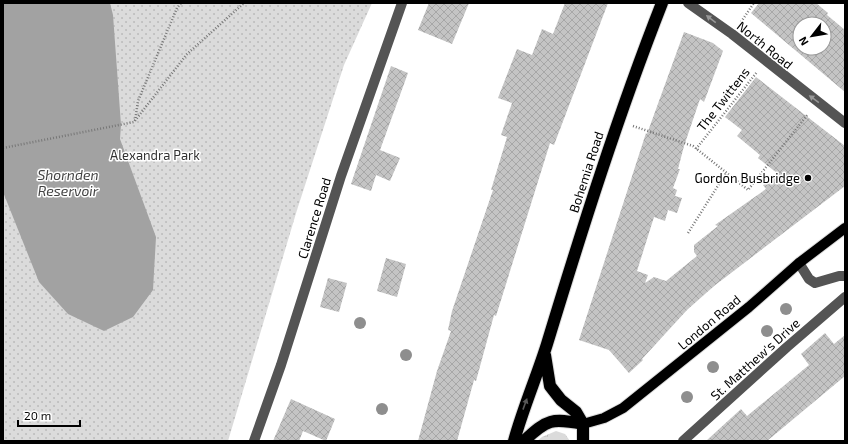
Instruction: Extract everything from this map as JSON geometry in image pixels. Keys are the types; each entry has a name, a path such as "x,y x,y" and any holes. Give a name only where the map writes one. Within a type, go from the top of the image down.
{"highway":[{"name":"Bohemia Road","path":"514,441 522,411 544,352 585,217 617,121 662,3"},
{"name":"Bohemia Road","path":"544,352 550,386 561,400 576,412 583,424"},
{"name":"London Road","path":"524,441 540,426 553,421 583,424"},
{"path":"583,424 583,441"}],"main road":[{"name":"London Road","path":"583,424 604,418 624,408 749,307 798,263 845,228"}],"street":[{"name":"Clarence Road","path":"254,441 281,365 341,176 402,3"},
{"name":"North Road","path":"688,3 732,34 765,62 845,123"},
{"path":"798,263 810,279 815,283 839,276 845,276"},
{"name":"St. Matthew's Drive","path":"683,441 786,347 845,297"}],"path":[{"path":"134,122 138,101 177,8 181,3"},
{"path":"3,148 134,122 187,54 244,3"},
{"path":"732,34 754,3"},
{"name":"The Twittens","path":"696,149 765,62"},
{"name":"The Twittens","path":"617,121 696,149 748,190 818,102"},
{"path":"688,233 726,172"}],"green space":[{"name":"Alexandra Park","path":"3,3 372,3 344,65 297,210 228,441 3,441"},
{"path":"556,431 565,434 570,441 537,441 542,437"}],"water":[{"name":"Shornden Reservoir","path":"3,3 110,3 113,15 121,125 120,139 156,237 153,290 133,317 104,331 68,314 39,282 3,192"}],"building":[{"path":"429,3 469,3 452,44 418,30"},
{"path":"565,3 608,3 554,145 550,143 496,316 494,315 476,381 474,380 457,441 418,441 437,371 451,331 448,330 452,311 493,190 491,190 507,137 501,135 512,103 498,98 517,49 532,55 542,29 553,34"},
{"path":"759,3 816,3 828,13 828,16 792,16 792,47 751,13"},
{"path":"832,19 845,30 845,92 802,56 832,56"},
{"path":"684,32 713,43 723,51 704,102 700,99 684,146 678,169 680,169 673,188 677,190 675,196 682,198 677,213 668,210 665,221 654,217 637,271 648,275 645,283 654,277 666,281 697,256 694,252 694,245 718,226 715,225 766,189 763,185 777,173 758,158 760,155 737,136 742,130 725,117 756,77 845,146 845,186 714,286 687,310 642,359 643,360 629,373 609,350 579,340 646,133 647,134"},
{"path":"391,66 408,73 380,150 400,158 390,181 376,175 371,191 351,184"},
{"path":"386,258 406,264 397,297 377,291"},
{"path":"328,278 347,283 339,312 320,307"},
{"path":"825,333 834,344 845,335 845,376 767,441 706,441 741,409 747,416 809,365 801,354"},
{"path":"291,399 335,419 326,441 303,431 299,441 273,441"}],"place":[{"name":"Gordon Busbridge","path":"808,178"}]}
